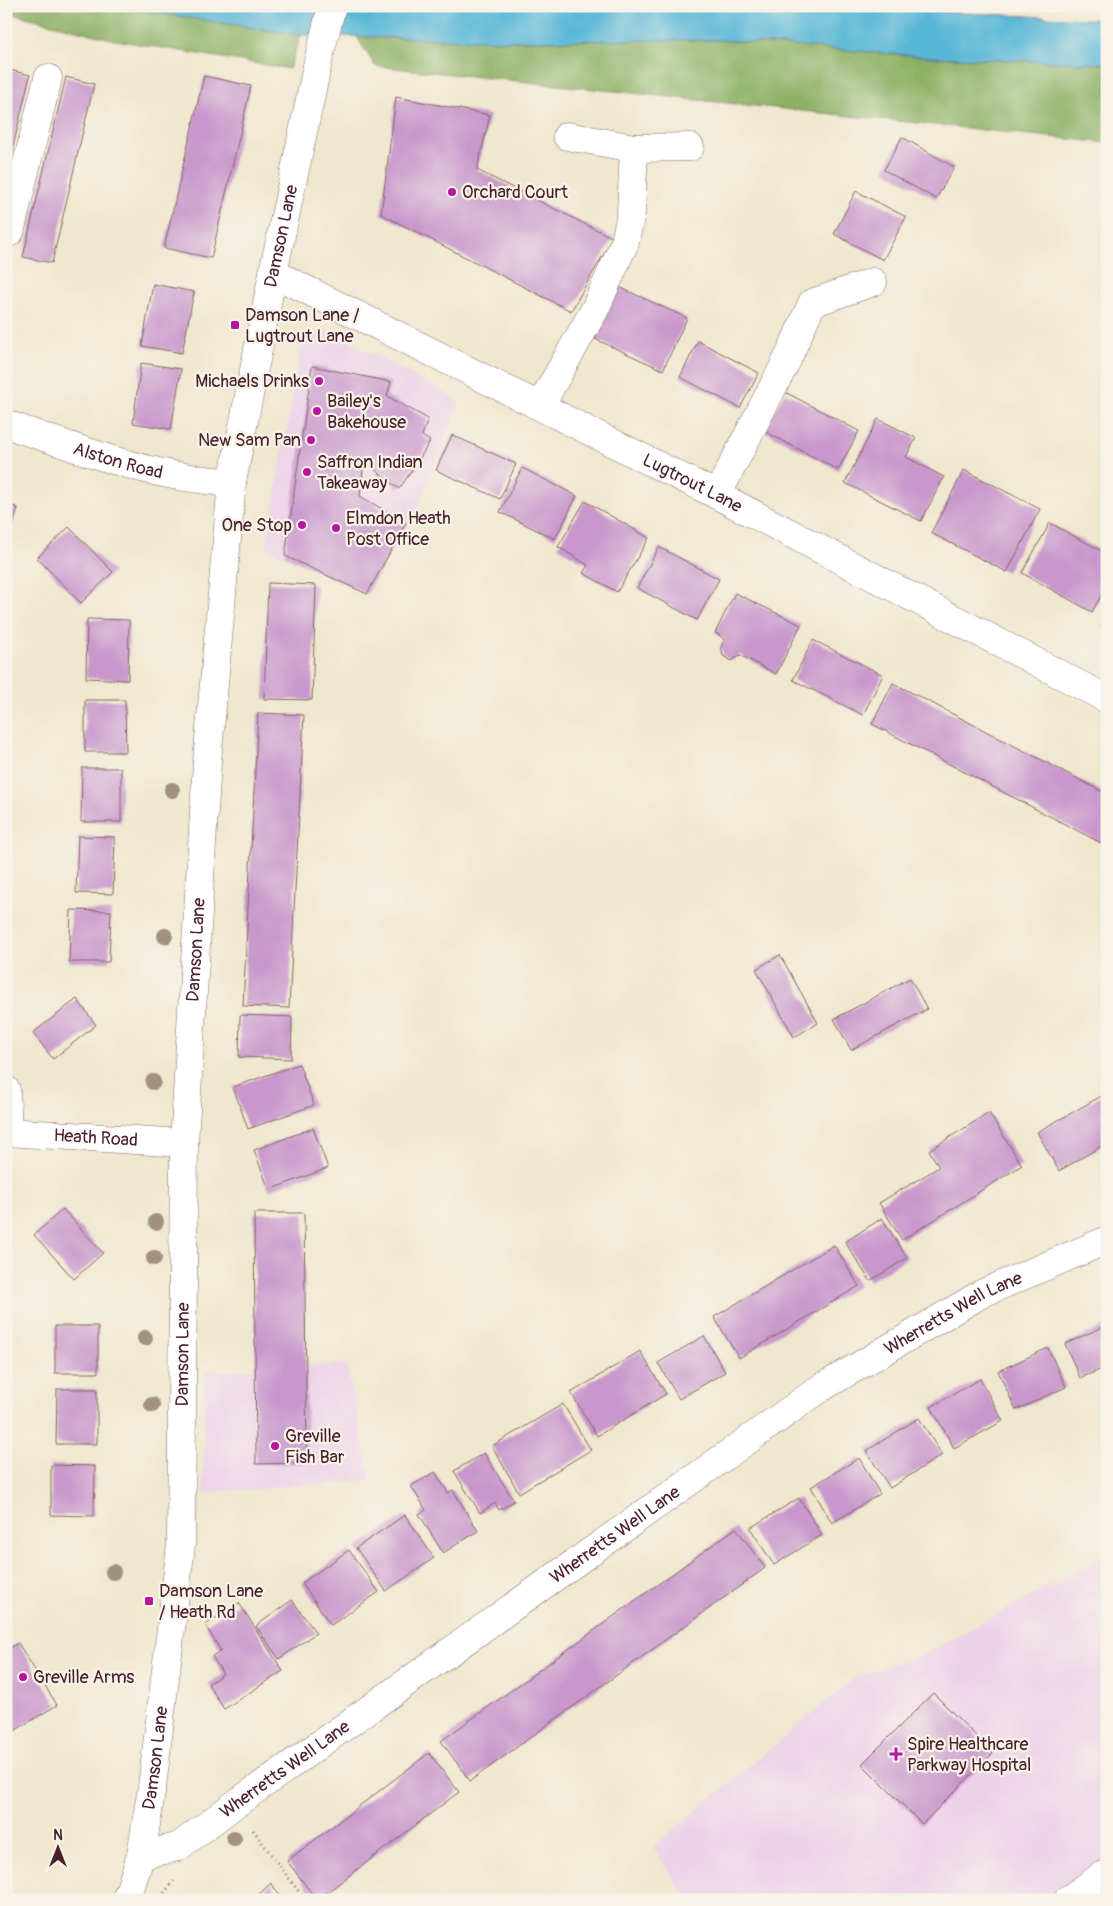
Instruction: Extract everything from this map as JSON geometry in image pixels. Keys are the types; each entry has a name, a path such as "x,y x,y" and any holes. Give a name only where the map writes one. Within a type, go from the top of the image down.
{"street":[{"name":"Damson Lane","path":"125,1900 141,1855 152,1787 181,1545 184,1143 207,762 232,482 319,57 332,6"},
{"path":"6,234 10,232 48,78"},
{"path":"567,136 634,148 690,147"},
{"path":"540,406 596,309 626,242 631,213 634,148"},
{"name":"Lugtrout Lane","path":"274,273 717,495 1107,699"},
{"path":"717,495 787,360 812,303 873,282"},
{"name":"Alston Road","path":"6,424 115,462 203,481 232,482"},
{"path":"6,1090 7,1132"},
{"name":"Heath Road","path":"7,1132 184,1143"},
{"name":"Wherretts Well Lane","path":"141,1855 178,1847 234,1805 820,1388 984,1294 1107,1240"},
{"path":"1068,1900 1103,1875 1107,1878"}],"path":[{"path":"234,1805 305,1900"}],"shaded area":[{"path":"325,329 460,401 421,500 367,594 266,549 301,346"},
{"path":"346,1364 371,1480 203,1493 205,1372"},
{"name":"Spire Healthcare Parkway Hospital","path":"1107,1555 1107,1900 688,1900 653,1847 856,1677 924,1654"}],"green space":[{"path":"6,6 112,6 301,35 289,69 115,40 6,12"},
{"path":"357,37 509,41 721,40 931,57 1107,64 1107,143 375,66"}],"water":[{"path":"112,6 824,6 1107,20 1107,64 931,57 721,40 509,41 301,35"}],"building":[{"path":"6,69 30,75 7,172 6,172"},
{"path":"204,76 251,86 211,258 164,248"},
{"path":"66,77 94,84 52,263 23,257"},
{"name":"Orchard Court","path":"396,97 490,115 477,170 613,238 571,311 381,214"},
{"path":"902,137 954,167 936,199 884,170"},
{"path":"856,191 906,217 883,260 834,234"},
{"path":"153,284 194,292 182,353 142,346"},
{"path":"619,287 687,318 663,370 595,339"},
{"path":"698,341 759,373 740,408 680,377"},
{"path":"141,363 181,369 171,429 133,423"},
{"path":"312,366 391,382 387,396 428,419 422,436 430,441 399,489 364,461 360,496 406,523 367,594 285,556"},
{"path":"785,392 859,431 838,470 764,431"},
{"path":"878,419 916,438 906,457 944,477 921,521 845,483"},
{"path":"452,435 516,464 500,499 436,470"},
{"path":"522,468 577,496 555,539 500,512"},
{"path":"964,470 1040,509 1007,572 931,533"},
{"path":"585,501 649,538 617,592 583,573 588,565 558,547"},
{"path":"6,504 18,508 7,542 6,542"},
{"path":"1050,523 1107,554 1107,585 1092,612 1022,573"},
{"path":"69,527 113,572 81,603 37,558"},
{"path":"659,547 719,579 697,620 637,588"},
{"path":"268,583 316,585 312,700 264,699"},
{"path":"735,593 801,625 776,674 740,655 732,661 723,656 721,646 725,639 715,633"},
{"path":"1107,618 1107,629 1102,626"},
{"path":"87,619 129,620 128,680 86,678"},
{"path":"813,640 883,675 863,715 793,680"},
{"path":"893,683 1107,794 1107,846 872,724"},
{"path":"85,700 125,700 126,752 85,752"},
{"path":"258,713 304,715 289,1008 243,1006"},
{"path":"82,768 121,768 121,822 81,822"},
{"path":"78,836 115,837 113,894 76,893"},
{"path":"71,910 111,911 109,962 69,962"},
{"path":"780,955 818,1023 794,1037 756,969"},
{"path":"910,978 927,1009 851,1050 834,1019"},
{"path":"77,999 96,1025 53,1059 33,1033"},
{"path":"240,1015 292,1017 291,1059 239,1057"},
{"path":"299,1064 314,1105 248,1129 233,1087"},
{"path":"1107,1093 1107,1143 1059,1171 1037,1132"},
{"path":"989,1113 1022,1165 902,1240 879,1203 939,1167 929,1150"},
{"path":"313,1128 328,1168 269,1190 254,1150"},
{"path":"63,1209 103,1253 74,1279 34,1235"},
{"path":"254,1213 304,1213 307,1463 256,1464"},
{"path":"882,1218 907,1258 870,1281 845,1242"},
{"path":"834,1245 859,1286 739,1358 714,1317"},
{"path":"1107,1325 1107,1367 1080,1378 1065,1344"},
{"path":"55,1326 98,1326 98,1373 55,1373"},
{"path":"704,1336 725,1372 679,1399 658,1363"},
{"path":"1048,1348 1066,1387 1016,1410 998,1371"},
{"path":"640,1351 666,1394 597,1436 571,1393"},
{"path":"980,1379 1003,1421 954,1448 931,1407"},
{"path":"57,1389 97,1389 97,1444 56,1444"},
{"path":"563,1404 591,1450 519,1493 492,1446"},
{"path":"919,1418 942,1455 890,1488 866,1451"},
{"path":"484,1453 514,1501 499,1510 495,1503 480,1513 454,1471"},
{"path":"859,1458 880,1494 832,1523 811,1487"},
{"path":"51,1465 95,1466 94,1516 51,1515"},
{"path":"435,1472 448,1493 453,1490 478,1531 443,1553 419,1514 426,1510 411,1486"},
{"path":"799,1498 822,1535 774,1565 750,1528"},
{"path":"405,1515 434,1558 386,1591 356,1548"},
{"path":"736,1528 765,1568 470,1781 441,1741"},
{"path":"349,1550 379,1592 331,1625 302,1583"},
{"path":"292,1600 316,1633 279,1659 256,1626"},
{"path":"239,1603 283,1671 224,1709 208,1684 223,1674 212,1656 221,1651 205,1625"},
{"name":"Greville Arms","path":"18,1643 57,1705 6,1736 6,1650"},
{"path":"933,1693 993,1753 922,1824 862,1764"},
{"path":"429,1753 459,1792 317,1900 287,1861"},
{"path":"271,1883 283,1900 253,1900"}],"place":[{"name":"Orchard Court","path":"452,192"},
{"name":"Damson Lane / Lugtrout Lane","path":"235,325"},
{"name":"Michaels Drinks","path":"319,381"},
{"name":"Bailey's Bakehouse","path":"317,411"},
{"name":"New Sam Pan","path":"311,440"},
{"name":"Saffron Indian Takeaway","path":"307,472"},
{"name":"One Stop","path":"302,525"},
{"name":"Elmdon Heath Post Office","path":"336,528"},
{"name":"Greville Fish Bar","path":"275,1446"},
{"name":"Damson Lane / Heath Rd","path":"149,1601"},
{"name":"Greville Arms","path":"23,1677"},
{"name":"Spire Healthcare Parkway Hospital","path":"896,1754"}]}
